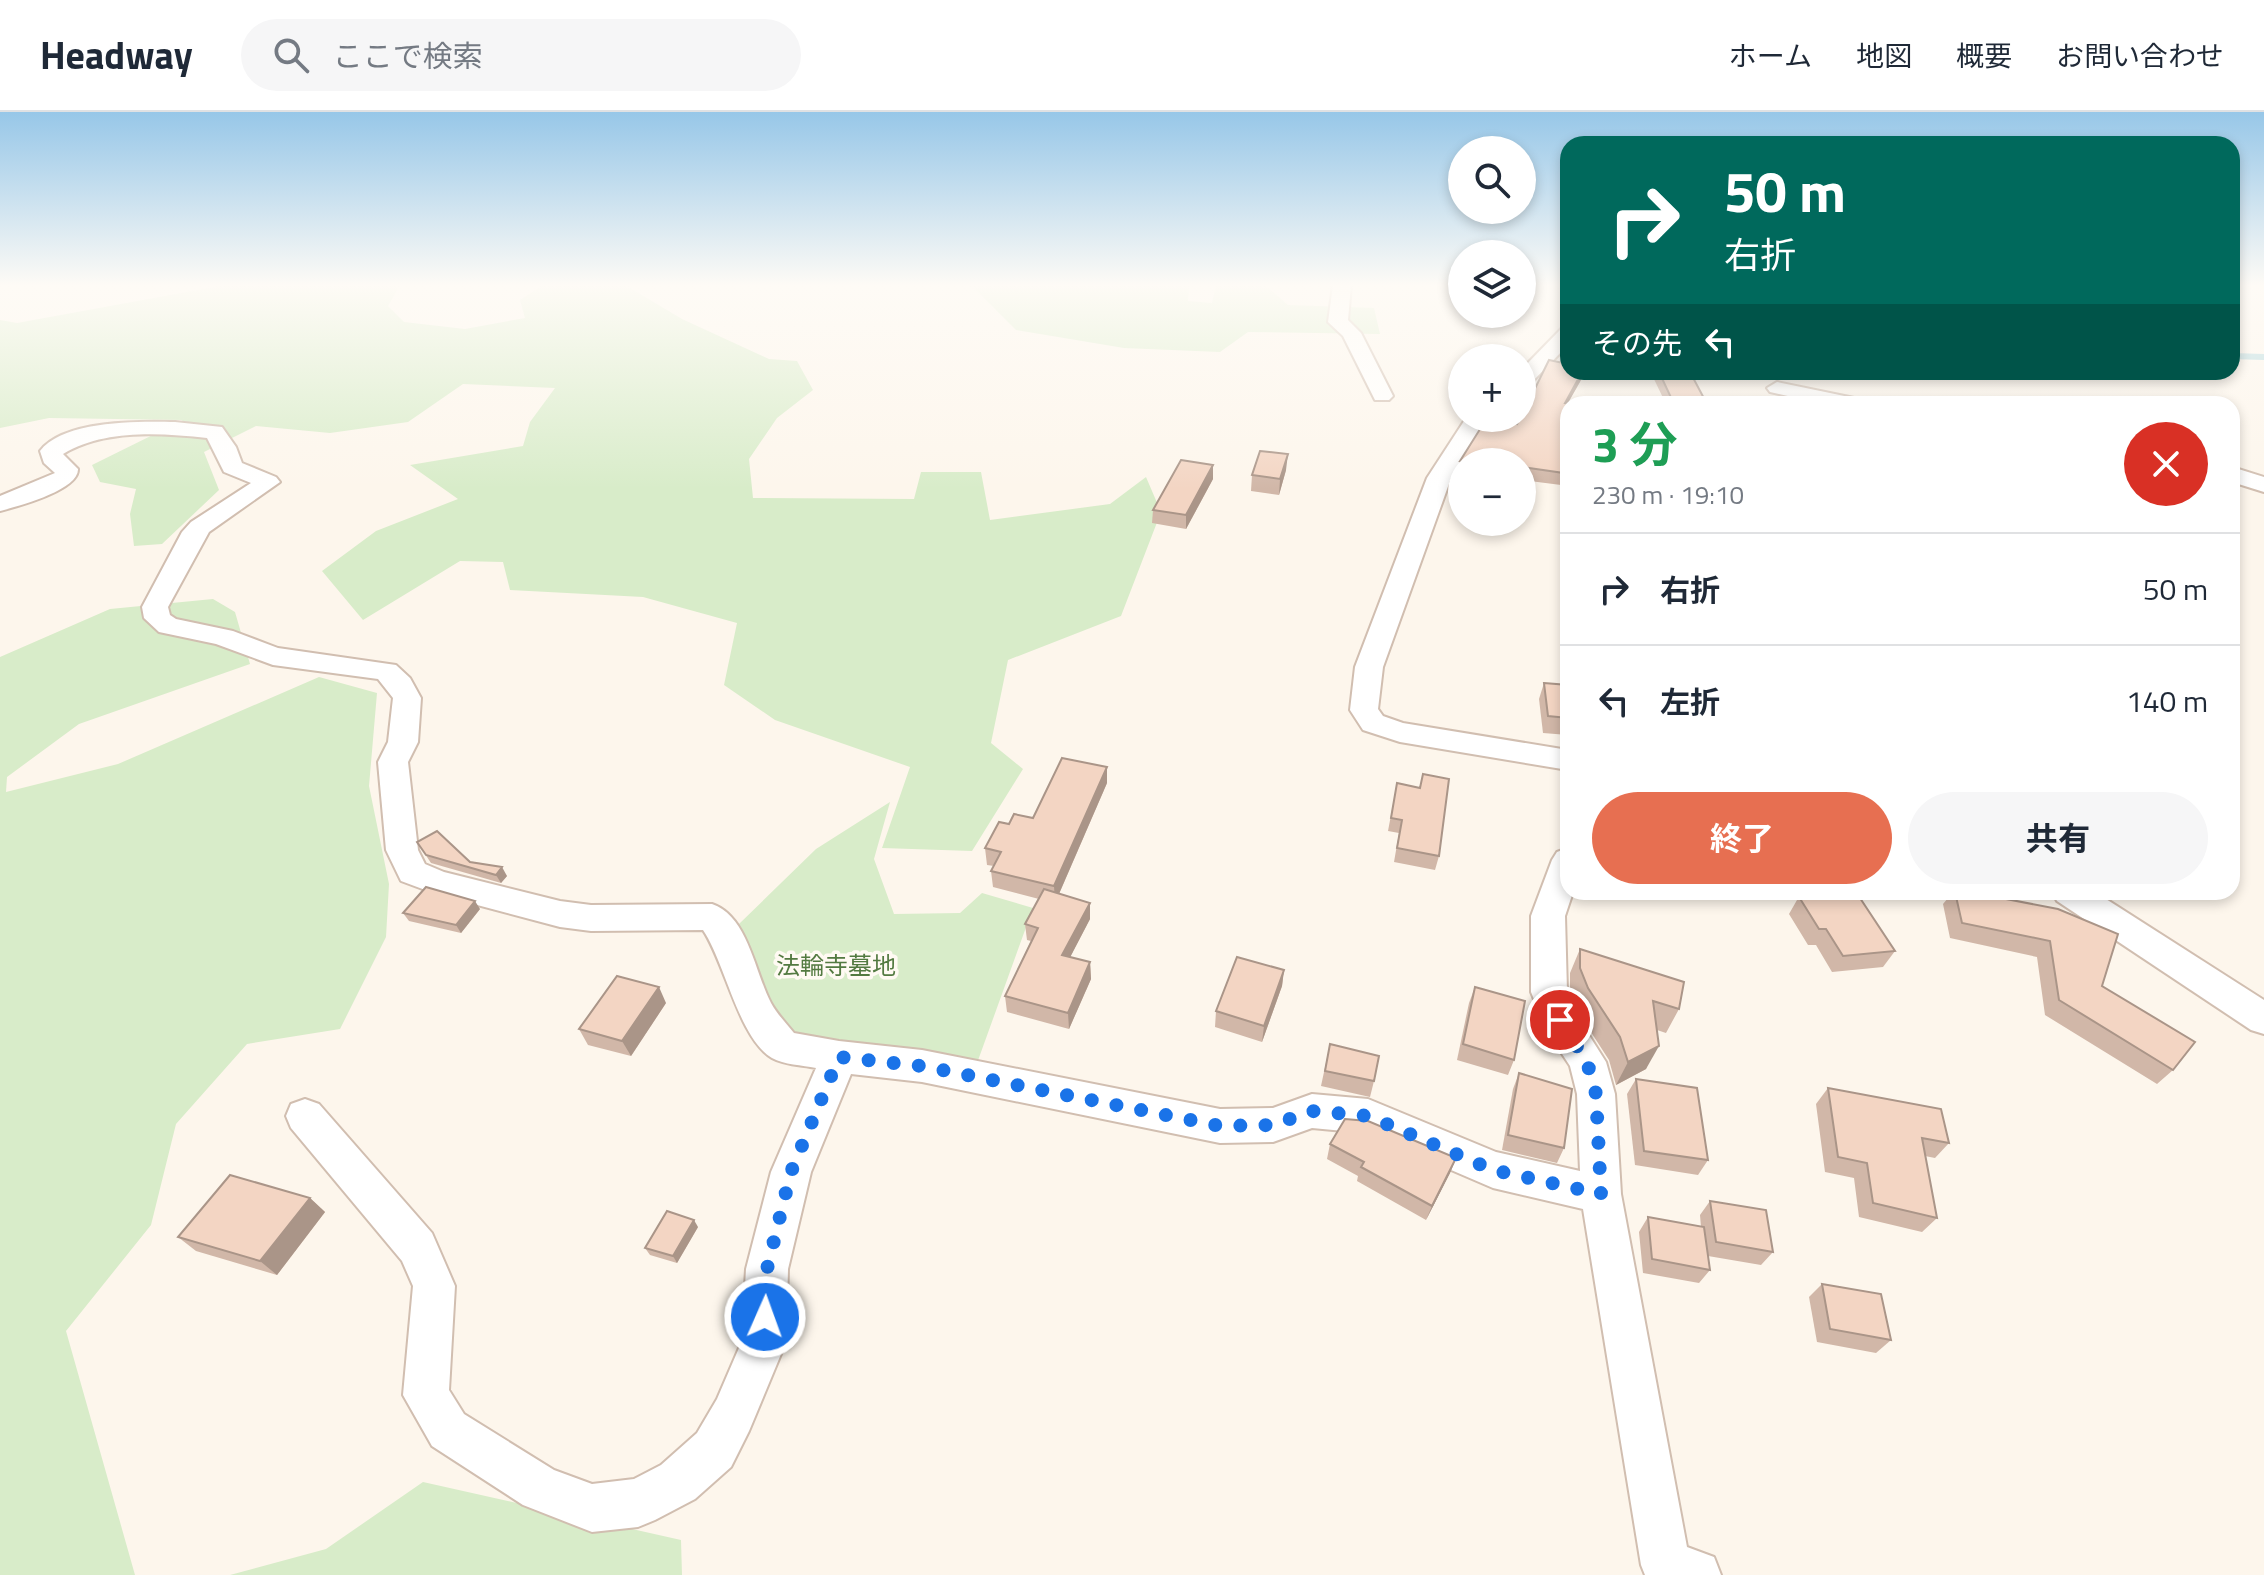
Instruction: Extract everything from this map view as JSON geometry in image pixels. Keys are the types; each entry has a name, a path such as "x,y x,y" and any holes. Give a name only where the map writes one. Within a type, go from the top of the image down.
{"street":[{"path":"1361,353 1382,396"},
{"path":"1776,388 1814,396"},
{"path":"0,504 57,483 67,476 67,469 52,458 51,451 80,435 100,431 214,432 225,447 232,467 268,482 200,527 191,537 155,607 157,618 168,626 223,637 273,656 386,671 400,684 407,698 403,742 393,762 402,850 413,872 436,882 560,914 591,918 712,917 727,938 757,1013 783,1046 839,1057 922,1066 1220,1126 1273,1125 1312,1111 1368,1116 1493,1170 1601,1194"},
{"path":"1468,432 1439,478 1369,667 1364,710 1373,723 1400,732 1560,759"},
{"path":"2240,477 2264,485"},
{"path":"1560,882 1548,916 1549,992 1560,1020 1587,1062 1596,1094 1601,1194 1666,1565 1696,1575"},
{"path":"2081,900 2264,1019"},
{"path":"305,1116 417,1247 434,1286 426,1395 448,1430 540,1488 592,1508 638,1503 678,1482 714,1450 733,1415 764,1342 767,1269 791,1172 839,1057"}],"green space":[{"path":"0,353 757,353 769,359 797,361 813,390 777,418 749,459 753,498 914,499 921,472 981,472 990,520 1110,504 1146,477 1161,512 1121,616 1008,660 991,743 1023,769 972,851 882,848 910,767 775,720 724,685 737,623 643,597 510,590 503,562 460,561 363,620 322,571 376,531 458,499 410,465 523,446 530,422 555,388 463,384 408,422 330,433 256,426 204,452 219,490 162,544 134,546 130,514 136,489 100,482 92,465 183,420 49,418 0,428"},
{"path":"213,599 235,612 250,664 79,724 7,777 6,792 118,764 319,677 377,693 369,786 389,884 386,937 340,1029 247,1044 176,1124 151,1225 66,1331 135,1575 0,1575 0,657 110,609"},
{"name":"法輪寺墓地","path":"890,802 874,859 894,914 960,913 982,893 1033,908 976,1066 789,1038 767,1005 739,924 816,849"},
{"path":"423,1482 681,1540 682,1575 230,1575 326,1549"}],"building":[{"path":"1549,360 1560,362 1560,380 1578,380 1569,396 1560,396 1560,472 1536,469 1536,448 1468,448 1478,432 1536,432 1536,386"},
{"path":"1663,380 1694,380 1703,396 1670,396"},
{"path":"1260,451 1288,454 1280,479 1252,475"},
{"path":"1181,460 1213,465 1186,515 1153,510"},
{"path":"1544,683 1560,684 1560,717 1548,716"},
{"path":"1062,758 1107,767 1054,886 991,871 1001,852 985,848 999,822 1009,824 1014,814 1033,818"},
{"path":"1423,774 1449,779 1439,856 1397,848 1402,820 1391,818 1397,783 1420,788"},
{"path":"437,831 470,862 502,867 496,875 426,855 417,842"},
{"path":"426,887 475,901 456,925 403,913"},
{"path":"1044,889 1090,903 1062,955 1090,962 1068,1013 1005,996 1038,928 1025,924"},
{"path":"1801,900 1861,900 1895,951 1843,956 1826,929 1819,929"},
{"path":"1957,900 2011,900 2058,909 2118,934 2102,986 2195,1042 2173,1070 2059,1000 2050,941 1962,923"},
{"path":"1580,949 1684,982 1679,1009 1653,1001 1659,1046 1628,1062 1620,1037 1588,988 1580,968"},
{"path":"1237,957 1284,970 1264,1026 1216,1011"},
{"path":"617,976 659,987 622,1041 579,1029"},
{"path":"1475,987 1525,1001 1514,1060 1463,1044"},
{"path":"1330,1044 1379,1056 1374,1081 1325,1071"},
{"path":"1519,1073 1572,1089 1564,1148 1508,1135"},
{"path":"1636,1079 1697,1088 1708,1160 1644,1151"},
{"path":"1828,1088 1941,1109 1949,1143 1922,1138 1937,1218 1873,1203 1867,1163 1838,1157"},
{"path":"1345,1119 1368,1121 1456,1158 1432,1206 1361,1167 1364,1162 1330,1144"},
{"path":"230,1175 310,1198 260,1261 178,1237"},
{"path":"1710,1201 1766,1210 1773,1252 1716,1242"},
{"path":"667,1211 694,1220 673,1256 645,1248"},
{"path":"1648,1217 1704,1227 1710,1270 1652,1259"},
{"path":"1822,1284 1881,1294 1891,1340 1830,1329"}],"waterway":[{"path":"2240,356 2264,357"}],"route":[{"path":"765,1317 767,1269 791,1172 839,1057 922,1066 1220,1126 1273,1125 1312,1111 1368,1116 1493,1170 1601,1194 1596,1094 1587,1062 1560,1020"}]}
